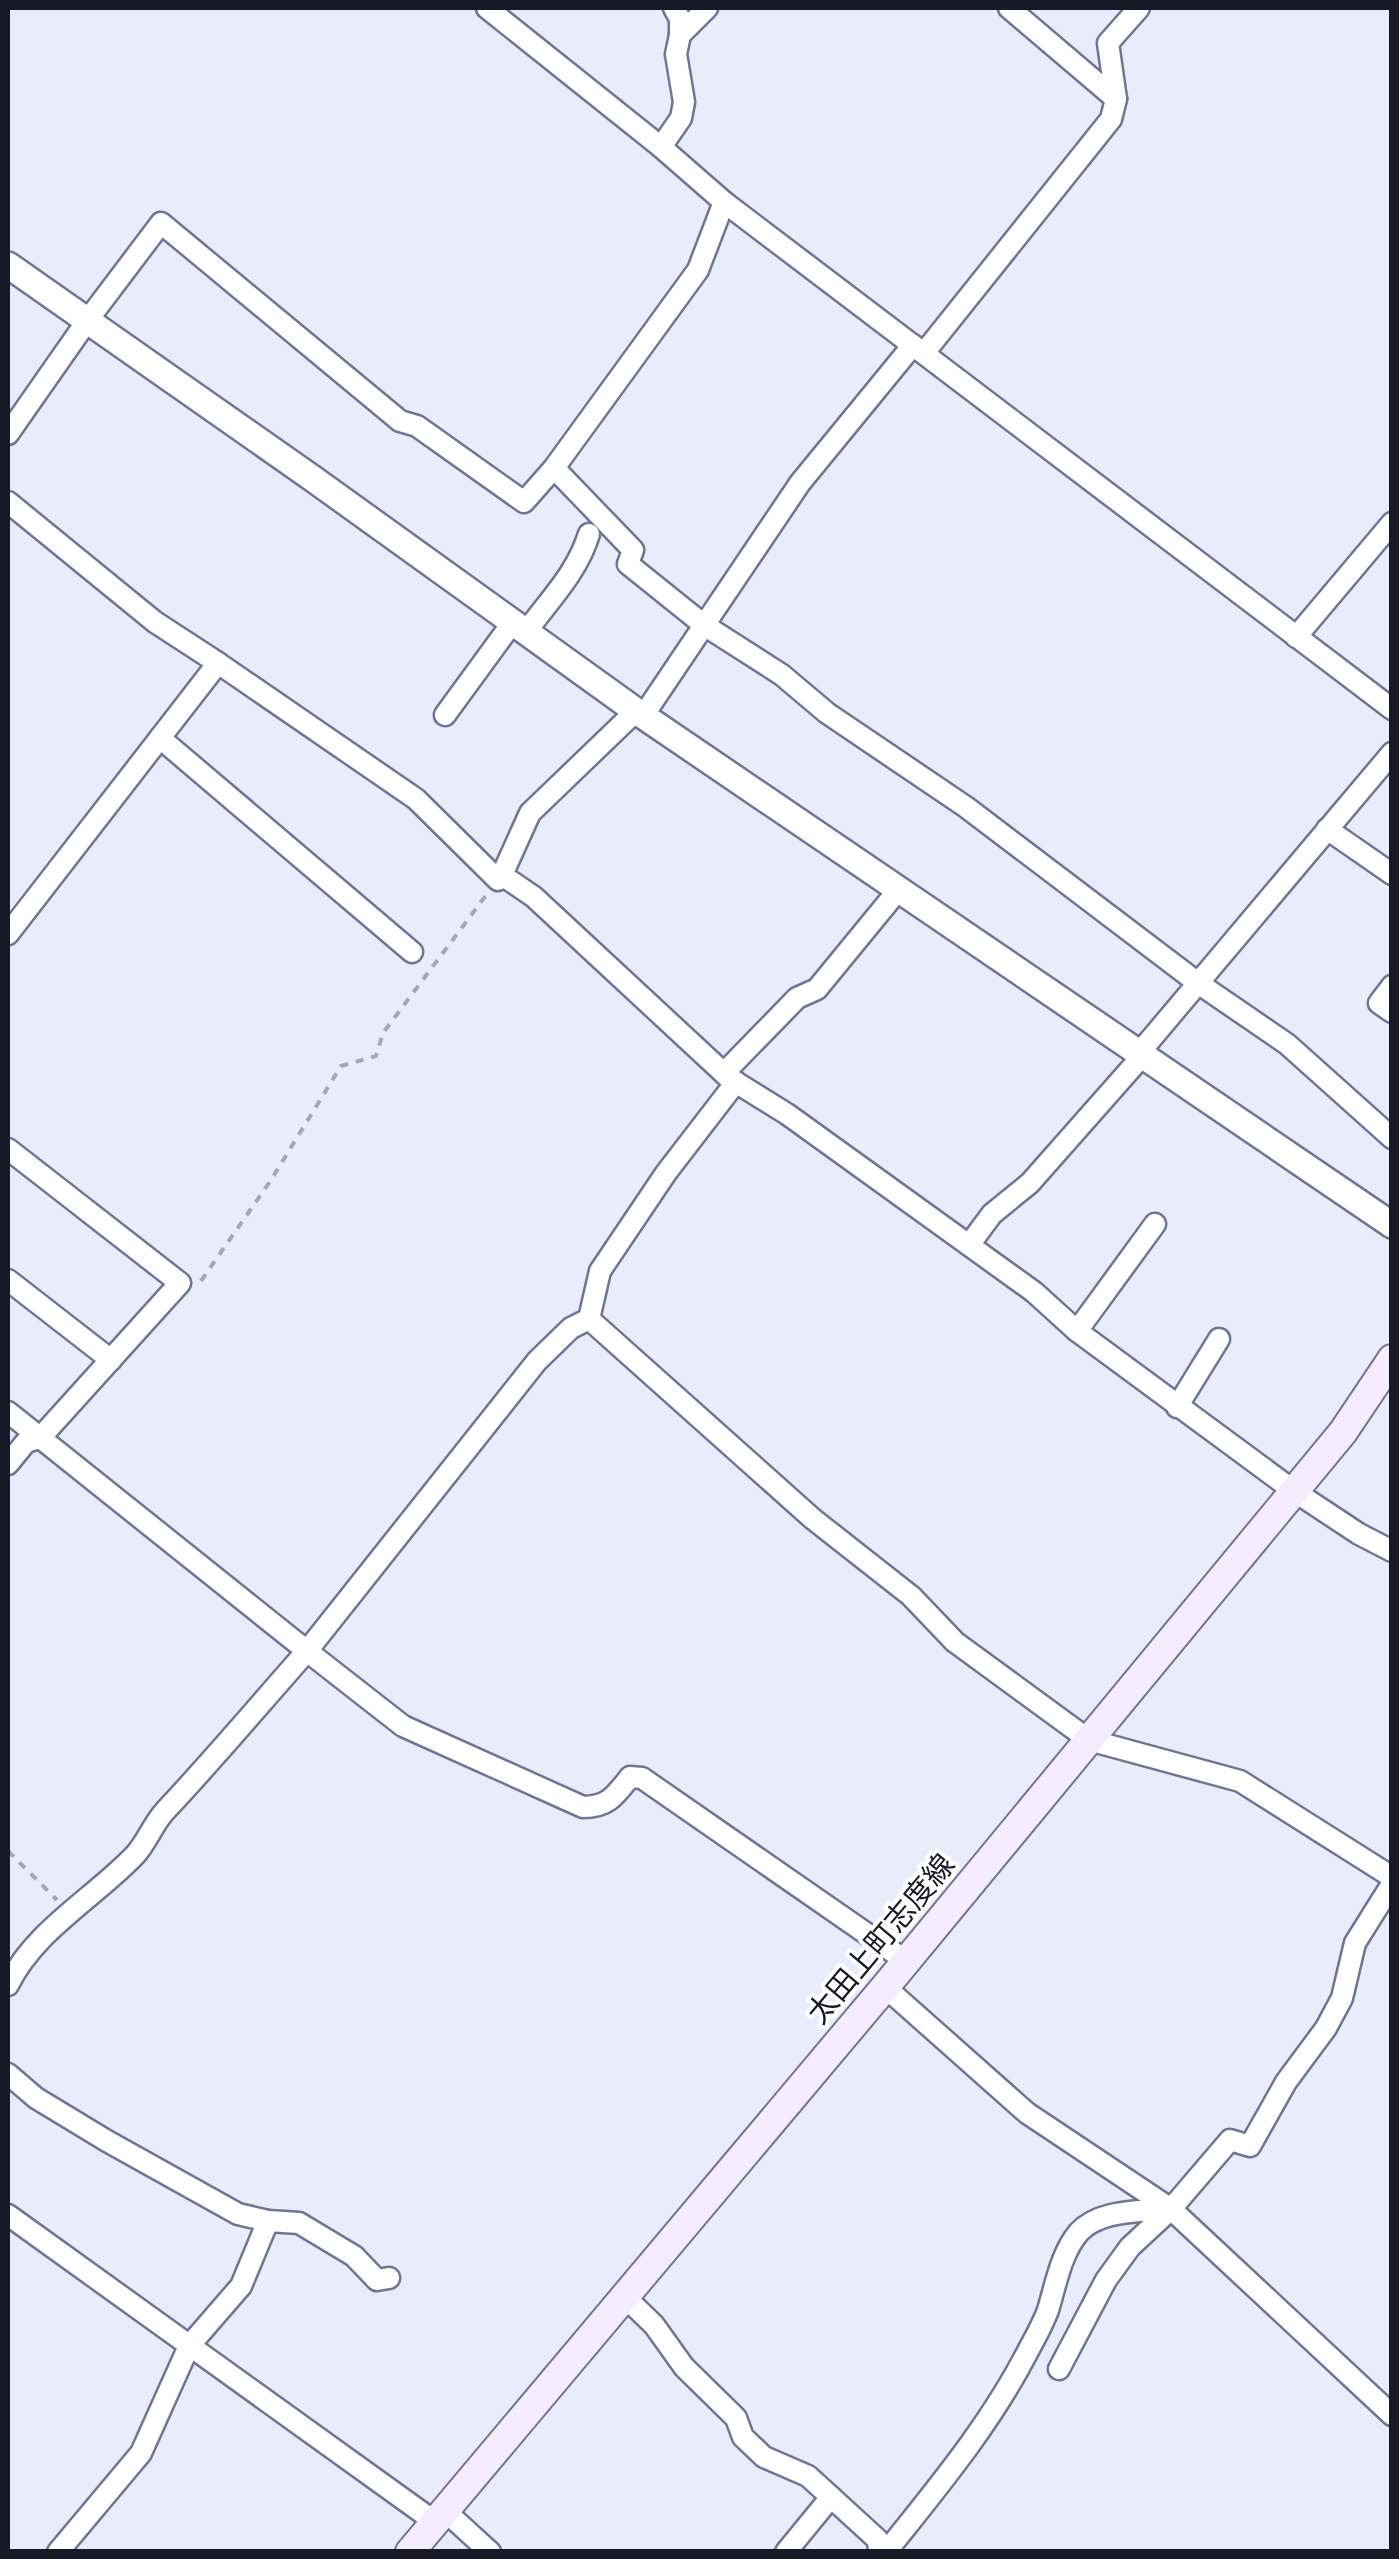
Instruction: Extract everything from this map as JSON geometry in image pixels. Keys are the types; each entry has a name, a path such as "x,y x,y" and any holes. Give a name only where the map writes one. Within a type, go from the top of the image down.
{"main road":[{"name":"太田上町志度線","path":"410,2552 885,1987 1343,1432 1392,1360"}],"street":[{"path":"487,8 661,146 724,202 1392,709"},
{"path":"661,146 681,118 684,102 676,54 680,20 674,8"},
{"path":"680,34 707,8"},
{"path":"1010,8 1116,99"},
{"path":"1139,8 1108,44 1116,99 1112,119 800,483 640,714 530,813 502,875 534,897 730,1078 788,1114 1034,1292 1077,1331 1294,1491 1358,1534 1392,1551"},
{"path":"8,434 161,222 400,421 417,426 524,502 554,468 698,270 724,202"},
{"path":"8,265 640,714 1392,1225"},
{"path":"554,468 632,550 628,564 704,626 782,675 827,713 966,807 1287,1044 1392,1138"},
{"path":"8,502 155,622 375,768 416,800 498,880"},
{"path":"1296,636 1392,523"},
{"path":"445,715 519,627 572,575 590,534"},
{"path":"8,934 218,662"},
{"path":"160,738 412,952"},
{"path":"969,1245 992,1214 1030,1184 1142,1054 1392,753"},
{"path":"1328,829 1388,865"},
{"path":"589,1319 600,1271 730,1078 797,998 817,989 899,889"},
{"path":"1392,986 1379,1003 1392,1012"},
{"path":"8,1149 180,1283 40,1438 26,1442 8,1464"},
{"path":"1077,1331 1156,1224"},
{"path":"8,1280 110,1360"},
{"path":"8,1985 14,1972 69,1912 137,1853 162,1814 196,1782 307,1651 537,1361 571,1328 589,1319"},
{"path":"589,1319 799,1507 911,1596 955,1642 1088,1740 1240,1780 1392,1880 1356,1943 1342,1998 1326,2028 1286,2082 1250,2146 1230,2140 1161,2209 1106,2280 1059,2370"},
{"path":"1178,1407 1219,1339"},
{"path":"8,1412 403,1726 583,1807 600,1807 612,1801 630,1777 642,1778 906,1961"},
{"path":"885,1987 1027,2113 1161,2209 1392,2415"},
{"path":"8,2074 36,2098 238,2214 299,2223 354,2256 376,2280 389,2278"},
{"path":"882,2552 963,2456 988,2417 1046,2314 1067,2252 1080,2232 1100,2218 1161,2209"},
{"path":"8,2215 189,2346 490,2552"},
{"path":"58,2552 141,2453 189,2346 241,2286 268,2221"},
{"path":"624,2296 671,2345 684,2367 736,2418 743,2437 764,2457 808,2476 878,2540 882,2552"},
{"path":"786,2552 831,2497"}],"path":[{"path":"200,1282 271,1180 340,1066 376,1056 383,1033 498,880"},
{"path":"8,1850 69,1912"}]}
